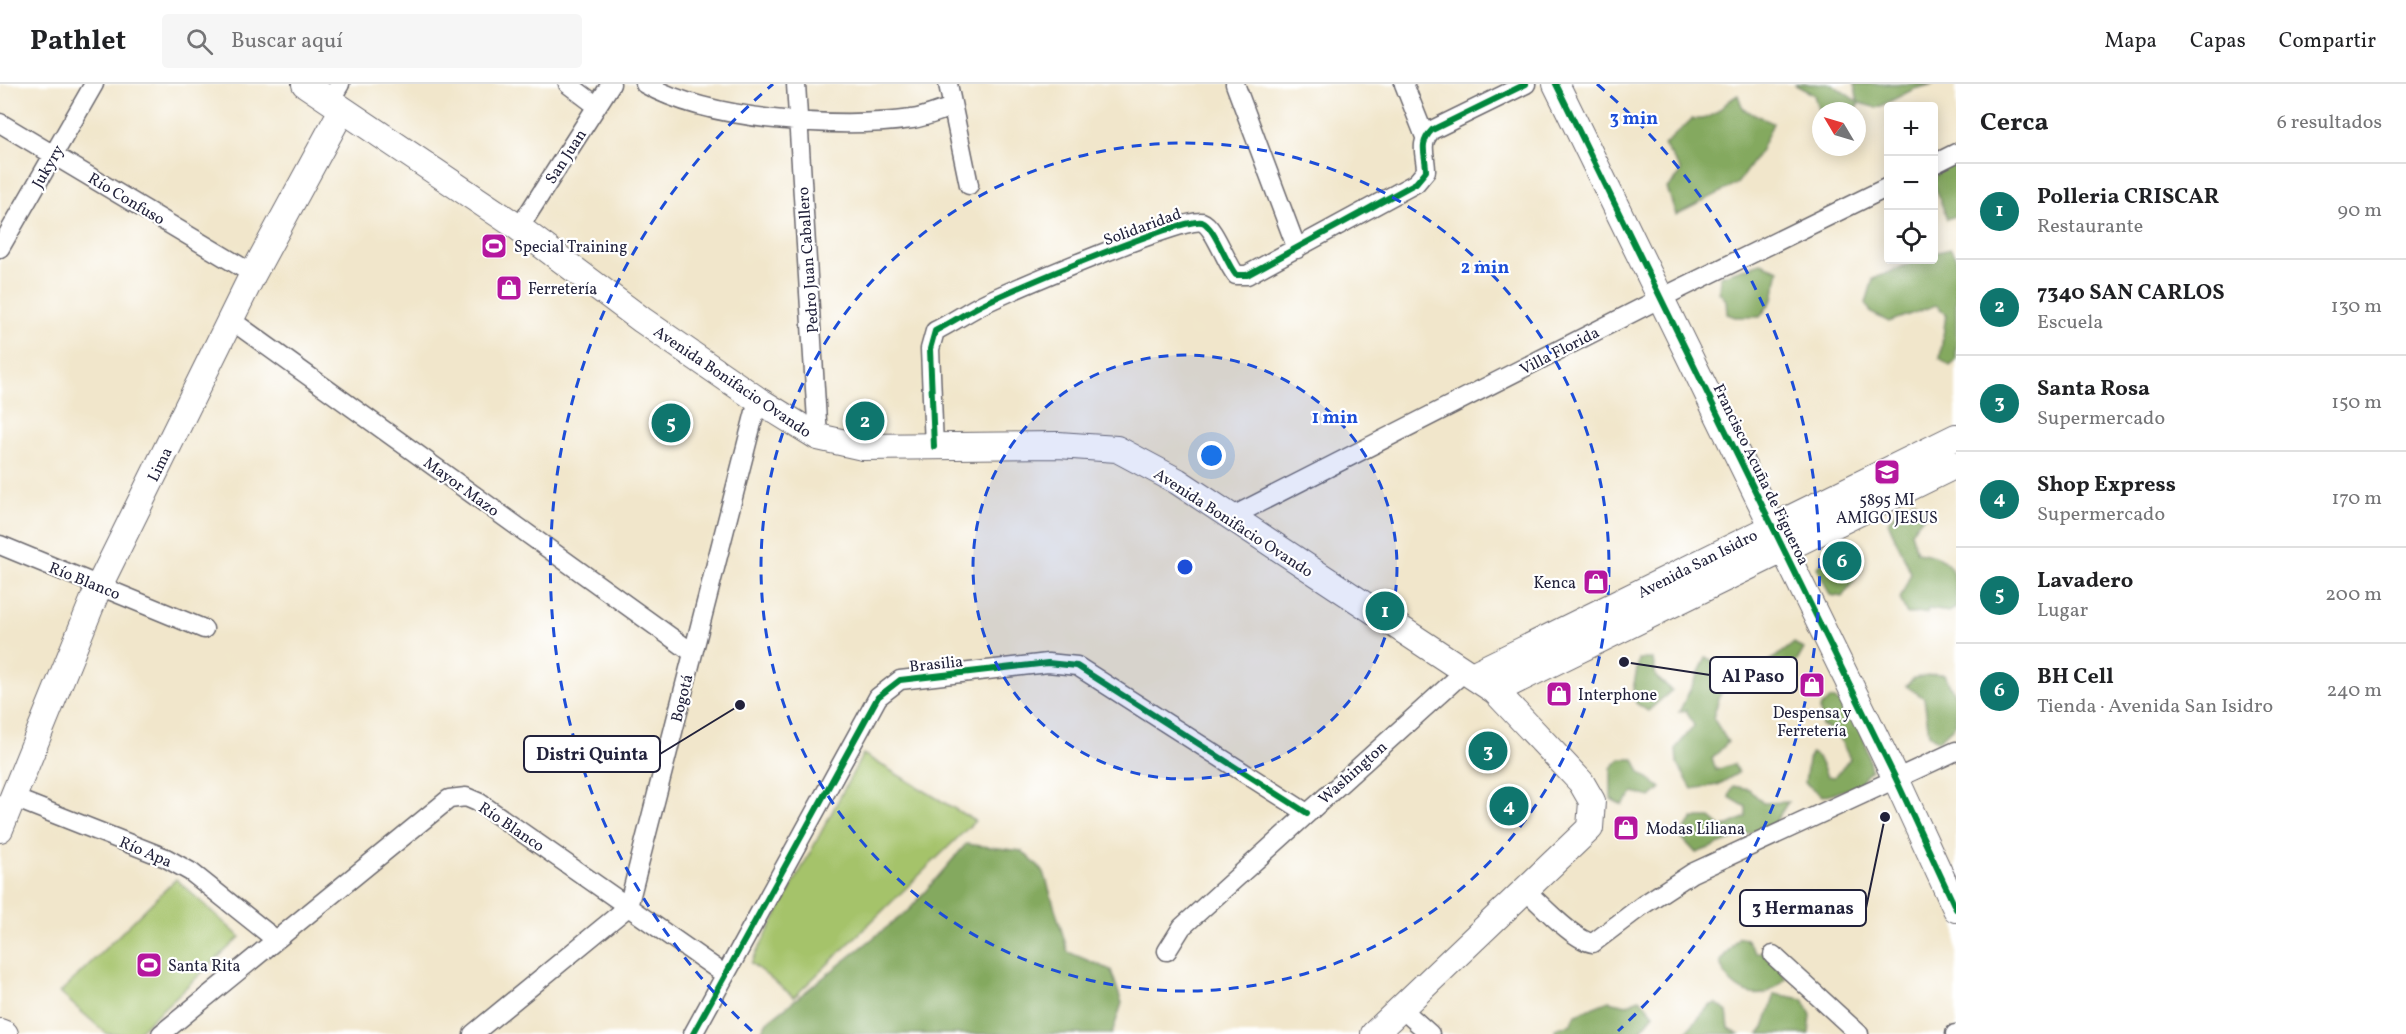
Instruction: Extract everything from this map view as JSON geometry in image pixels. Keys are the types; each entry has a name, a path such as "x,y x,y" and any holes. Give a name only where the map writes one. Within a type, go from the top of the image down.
{"main road":[{"name":"Avenida Bonifacio Ovando","path":"305,84 337,99 519,228 642,320 758,400 818,437 863,447 1058,445 1117,449 1177,481 1495,692 1581,782 1592,801 1590,828 1525,890"},
{"name":"Francisco Acuña de Figueroa","path":"1556,84 1784,548 1956,909"},
{"name":"Lima","path":"0,829 7,795 99,586 231,320 337,99"},
{"name":"Avenida San Isidro","path":"1468,674 1956,437"},
{"name":"Avenida San Isidro","path":"1495,692 1956,465"},
{"path":"1374,1034 1525,890"},
{"path":"0,1032 5,1034"}],"street":[{"name":"Jukyry","path":"0,248 94,84"},
{"path":"568,84 597,106"},
{"name":"San Juan","path":"519,228 611,84"},
{"path":"645,84 659,92 732,112 798,122 914,119 952,107"},
{"name":"Pedro Juan Caballero","path":"796,84 818,437"},
{"path":"948,84 969,185"},
{"path":"1235,84 1297,249"},
{"path":"1404,84 1425,137 1431,130 1526,84"},
{"name":"Río Confuso","path":"0,123 253,274"},
{"name":"Solidaridad","path":"934,447 930,350 935,331 987,302 1149,235 1193,222 1203,222 1210,228 1236,275 1247,276 1422,178 1426,171 1422,147 1425,137"},
{"path":"1938,162 1956,153"},
{"name":"Villa Florida","path":"1231,517 1661,298 1884,189"},
{"name":"Mayor Mazo","path":"231,320 693,652"},
{"name":"Bogotá","path":"628,907 758,400"},
{"name":"Río Blanco","path":"0,545 204,629"},
{"name":"Brasilia","path":"693,1034 878,697 900,680 1048,663 1077,666 1307,813"},
{"name":"Washington","path":"1167,951 1182,927 1307,813 1468,674"},
{"path":"1525,890 1584,941 1593,943 1643,905 1692,873 1956,750"},
{"name":"Río Apa","path":"7,795 166,858 191,872 275,939"},
{"name":"Río Blanco","path":"161,1034 275,939 449,800 466,797 480,803 724,974"},
{"path":"473,1034 628,907"},
{"path":"1773,955 1859,1034"},
{"path":"1402,1009 1430,1034"}],"green space":[{"path":"1794,84 1832,84 1858,102 1816,102 1814,95"},
{"path":"1854,84 1934,84 1914,89 1889,102 1884,102 1884,104 1877,108 1866,105 1866,102 1858,102"},
{"path":"1738,95 1743,109 1773,123 1761,150 1737,184 1676,215 1667,188 1679,176 1681,170 1664,145 1692,119 1707,118"},
{"path":"1956,163 1956,216 1947,219 1938,194 1939,168"},
{"path":"1950,249 1956,256 1956,361 1950,366 1940,358 1946,314 1936,305 1889,322 1871,313 1866,303 1873,279 1909,264 1938,264 1938,252"},
{"path":"1761,263 1779,270 1773,299 1760,317 1735,317 1727,314 1726,300 1719,292 1720,276"},
{"path":"1914,500 1927,512 1911,532 1917,552 1939,558 1951,569 1954,576 1956,608 1949,612 1928,609 1927,613 1907,614 1900,599 1911,573 1888,522 1897,509"},
{"path":"1827,560 1839,575 1850,562 1863,568 1842,597 1830,595 1817,567"},
{"path":"1794,643 1804,649 1788,677 1721,692 1713,718 1728,742 1712,759 1716,770 1734,764 1738,773 1718,785 1692,789 1677,763 1676,748 1694,726 1686,710 1679,712 1706,658 1733,666 1753,667 1772,659"},
{"path":"1639,659 1653,659 1656,677 1672,690 1648,711 1636,703 1633,689"},
{"path":"1944,674 1956,697 1956,724 1938,741 1929,734 1924,698 1906,686 1914,678"},
{"path":"1830,699 1840,703 1855,717 1864,737 1871,770 1856,787 1822,796 1805,783 1808,760 1812,753 1818,757 1827,776 1834,777 1850,759 1837,733 1822,726 1820,708"},
{"path":"863,754 975,821 794,997 751,963"},
{"path":"1620,759 1634,759 1640,772 1661,788 1651,797 1634,793 1622,805 1611,799 1611,768"},
{"path":"1733,786 1749,789 1763,803 1788,802 1774,824 1696,853 1680,836 1693,818 1710,818 1722,828 1746,817 1746,807 1729,797"},
{"path":"966,844 1022,851 1044,872 1068,952 1111,970 1122,1003 1112,1034 760,1034 767,1022 910,909"},
{"name":"Santa Rita","path":"176,879 240,937 136,1034 107,1034 60,993"},
{"path":"1739,937 1746,939 1756,953 1768,950 1786,978 1771,991 1750,994 1736,987 1726,975 1720,961"},
{"path":"1775,994 1803,999 1811,1015 1809,1034 1759,1034 1764,1028"},
{"path":"1640,998 1654,1014 1638,1034 1555,1034 1555,1029 1571,1024 1576,1014 1609,1001 1627,1005"},
{"path":"1716,1003 1727,1012 1729,1028 1739,1034 1684,1034 1709,1006"}],"cycle path":[{"path":"934,447 930,349 935,331 981,305 1030,283 1098,255 1188,223 1202,222 1206,225 1236,275 1247,275 1416,183 1426,171 1424,145 1432,130 1526,84"},
{"path":"1556,84 1896,779 1956,909"},
{"path":"693,1034 878,697 900,680 1048,663 1077,666 1307,813"}],"place":[{"name":"Special Training","path":"494,246"},
{"name":"Ferretería","path":"509,288"},
{"name":"7340 SAN CARLOS","path":"865,421"},
{"name":"Lavadero","path":"671,423"},
{"name":"5895 MI AMIGO JESUS","path":"1887,472"},
{"name":"BH Cell","path":"1842,561"},
{"name":"Kenca","path":"1596,582"},
{"name":"Polleria CRISCAR","path":"1385,611"},
{"name":"Al Paso","path":"1624,662"},
{"name":"Despensa y Ferretería","path":"1812,685"},
{"name":"Interphone","path":"1559,694"},
{"name":"Distri Quinta","path":"740,705"},
{"name":"Santa Rosa","path":"1488,751"},
{"name":"Shop Express","path":"1509,806"},
{"name":"3 Hermanas","path":"1885,817"},
{"name":"Modas Liliana","path":"1626,828"},
{"name":"Santa Rita","path":"149,965"}]}
